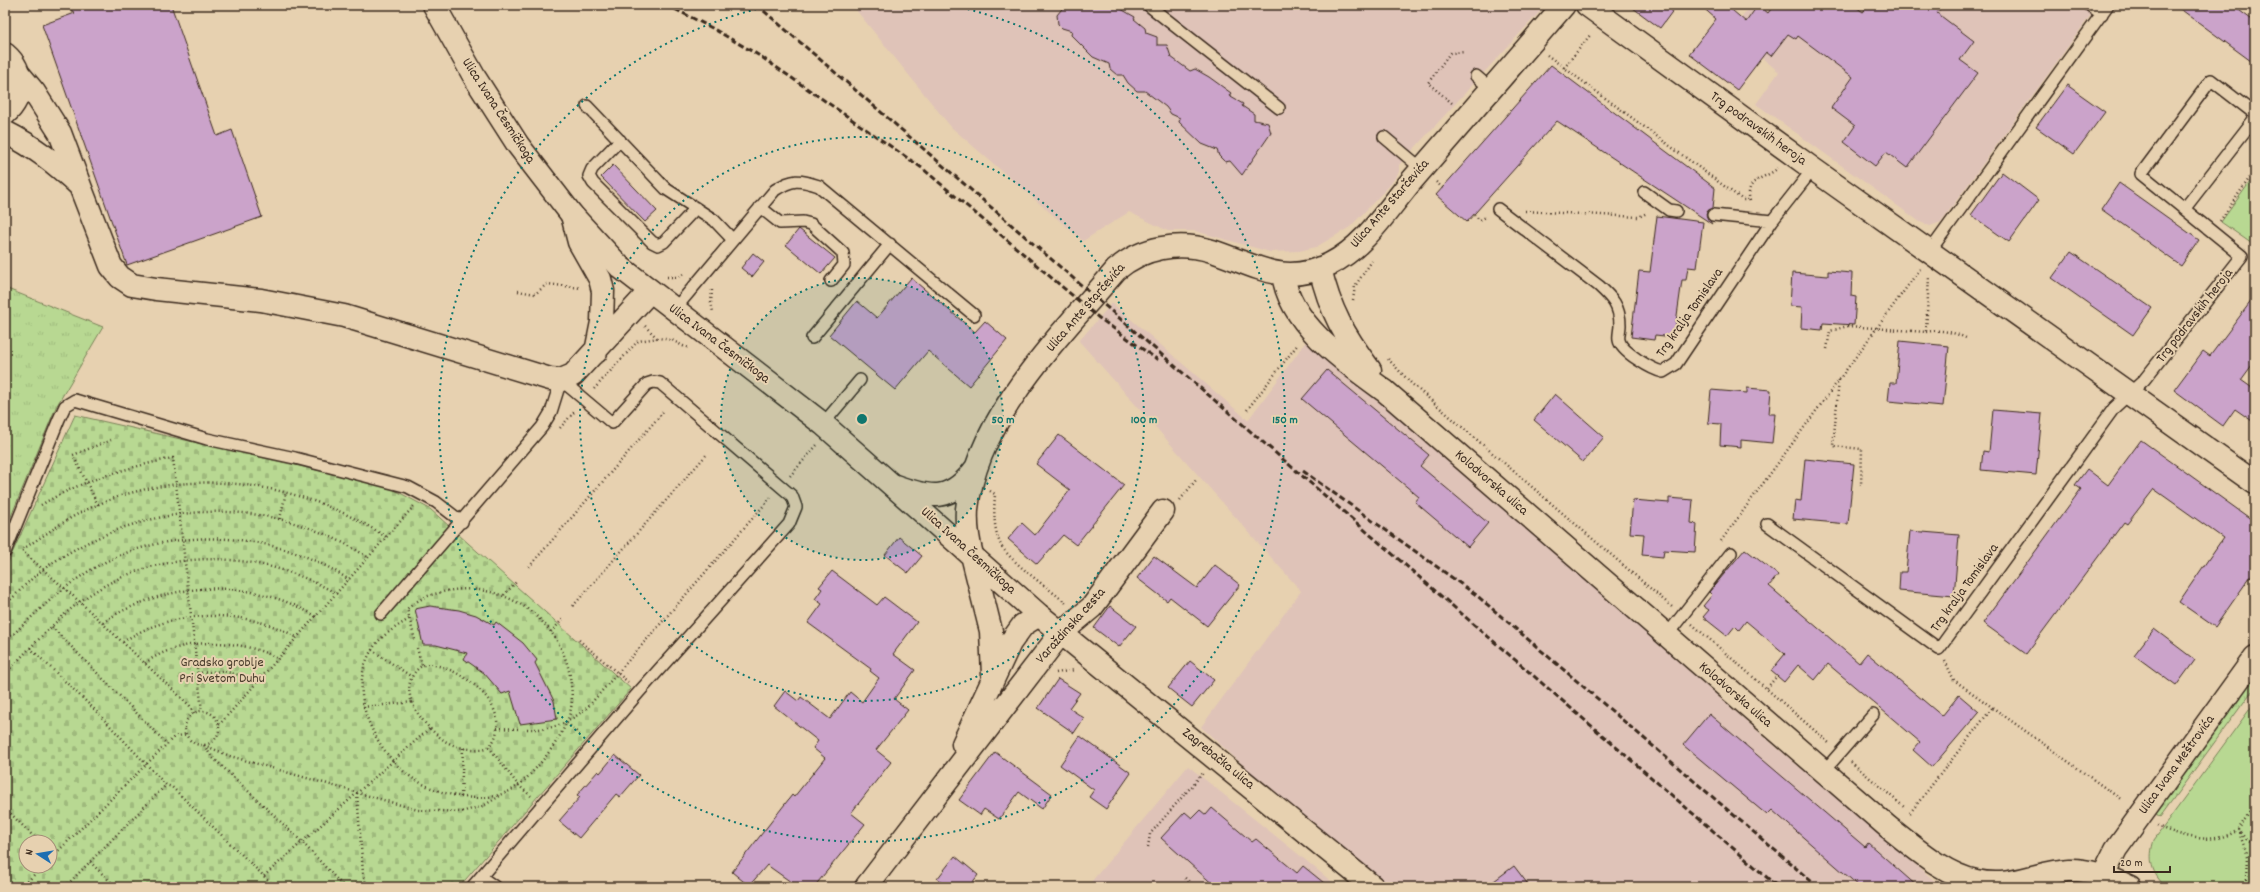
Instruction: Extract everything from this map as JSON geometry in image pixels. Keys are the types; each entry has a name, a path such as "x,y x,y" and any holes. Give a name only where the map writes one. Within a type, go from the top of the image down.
{"main road":[{"name":"Ulica Ivana Česmičkoga","path":"434,5 475,78 518,145 572,215 620,267 655,283 674,310 823,424 1061,633"},
{"name":"Ulica Ante Starčevića","path":"993,680 991,631 968,537 967,509 978,466 993,430 1025,380 1100,288 1126,260 1140,253 1156,249 1184,246 1212,251 1255,268 1283,274 1320,268 1345,254 1363,239 1428,175 1483,82 1564,5"},
{"name":"Trg podravskih heroja","path":"1587,5 1813,169 1927,258 2130,394 2255,483"},
{"path":"5,54 14,63 19,74 21,86 18,97 12,107 5,114"},
{"path":"19,74 34,92 60,133 111,266 120,277 132,285 156,289 262,300 338,314 538,375 562,380 573,375 596,352 655,283"},
{"path":"5,132 30,145 52,160 80,186"},
{"path":"572,215 579,242 600,279 603,292 602,322 596,352"},
{"name":"Kolodvorska ulica","path":"1320,268 1327,296 1337,318 1355,349 1385,391"},
{"name":"Kolodvorska ulica","path":"1283,274 1287,295 1303,320 1333,350 1385,391 1888,827 1917,849 1963,876 1976,881 1992,883 2013,882 2070,870 2103,875 2130,887"},
{"name":"Ulica Ante Starčevića","path":"895,486 925,495 943,494 960,487 978,466"},
{"name":"Varaždinska cesta","path":"866,887 1061,633 1092,607 1162,511"},
{"name":"Varaždinska cesta","path":"949,777 993,680 1017,633 1030,619 1039,615"},
{"name":"Zagrebačka ulica","path":"1061,633 1373,887"},
{"name":"Ulica Ivana Meštrovića","path":"2103,875 2116,849 2255,657"}],"lane":[{"path":"1148,5 1279,108"},
{"path":"1927,258 2105,10 2089,5"},
{"name":"Trg podravskih heroja","path":"2130,394 2144,380 2242,256 2185,208 2141,174 2211,80 2255,114"},
{"path":"587,106 666,189 714,220 733,240"},
{"path":"2185,208 2255,118"},
{"path":"1384,137 1428,175"},
{"path":"620,140 592,169 589,176 593,183 652,242 658,245 664,242 696,208"},
{"name":"Trg kralja Tomislava","path":"1498,209 1599,286 1614,300 1620,312 1619,340 1623,348 1655,370 1663,372 1670,370 1676,364 1772,221 1813,169"},
{"path":"674,310 775,190 786,182 802,180 818,186 974,315"},
{"path":"1644,192 1669,210 1676,211"},
{"path":"760,207 780,223 803,222 811,224 843,253 844,265 831,281"},
{"path":"1713,215 1772,221"},
{"path":"812,338 890,244"},
{"path":"381,614 462,522 542,427 552,412 562,380 612,423 646,384 653,382 660,383 792,496 796,507 789,524 639,692 472,887"},
{"path":"823,424 860,380"},
{"name":"Trg kralja Tomislava","path":"1767,524 1939,649 2114,408 2130,394"},
{"path":"5,552 59,419 65,406 75,400 207,439 386,481 408,488 423,495 462,522"},
{"path":"1667,635 1730,553"},
{"path":"1824,771 1873,715"},
{"path":"481,877 495,887"}],"path":[{"path":"1564,68 1591,34"},
{"path":"1451,102 1428,83 1450,53 1465,52"},
{"path":"1547,55 1743,200 1750,200 1748,194 1754,182 1778,167"},
{"path":"2213,231 2255,170"},
{"path":"1428,175 1443,188"},
{"path":"1474,215 1480,220 1498,209 1639,217 1662,205"},
{"path":"1719,544 1927,258"},
{"path":"655,283 684,274"},
{"path":"1926,332 1929,274"},
{"path":"518,291 534,294 548,284 588,290"},
{"path":"1827,349 1830,330 1848,326 1926,332 1934,330 1955,332 1966,338"},
{"path":"651,332 658,338"},
{"path":"1247,410 1302,339"},
{"path":"1385,355 1418,389 1678,612"},
{"path":"1839,380 1833,446 1862,449 1861,486"},
{"path":"529,567 663,412"},
{"path":"98,505 73,456 112,440"},
{"path":"786,480 818,445"},
{"path":"573,606 708,452"},
{"path":"37,507 86,482 126,468 173,458 202,711"},
{"path":"1162,511 1174,509 1196,480"},
{"path":"194,713 190,706 103,623 21,550 68,520 98,505 148,490 176,485 244,484 286,492 335,508 354,517 386,537"},
{"path":"280,519 286,492"},
{"path":"991,492 995,494 996,527 1000,543 1007,554 1082,616"},
{"path":"219,725 214,715 202,711 194,713 186,723 186,734 194,742 230,756 418,810 461,812 483,806 518,785 540,762 567,723 587,708 775,493"},
{"path":"204,745 209,743 217,736 219,725 350,580 423,495"},
{"path":"5,605 43,569 96,538 140,522 179,514 235,512 280,519 322,533 351,547 368,558"},
{"path":"5,642 65,588 83,574 105,562 161,543 182,540 224,539 269,544 317,560 350,580"},
{"path":"5,674 30,648 80,602 104,585 150,567 184,560 219,559 261,563 301,575 337,594"},
{"path":"504,596 517,580"},
{"path":"103,623 112,616 136,605 188,589 235,589 258,593 271,596 303,609 316,617"},
{"path":"416,640 407,609 421,597 458,589 475,589 504,596 529,610 558,641 568,664 572,692 571,708 567,723"},
{"path":"1673,608 1678,601"},
{"path":"123,642 142,631 191,617 220,616 248,619 285,630 298,638"},
{"path":"410,619 387,633 372,650 363,674 361,699 373,731 401,770 414,779 447,794 461,797 479,798 501,795"},
{"path":"551,632 563,619"},
{"path":"1689,621 1904,807"},
{"path":"52,627 167,744"},
{"path":"579,640 639,692"},
{"path":"145,663 166,652 209,643 241,645 256,649 279,659"},
{"path":"30,648 166,785 172,787 264,876 272,886"},
{"path":"417,648 422,665"},
{"path":"1939,649 1954,680 2122,800"},
{"path":"372,650 412,677"},
{"path":"422,665 439,665 466,677 480,690 491,705 498,728 489,747 485,749 463,748 446,741 430,728 417,712 410,689 412,677 422,665"},
{"path":"197,673 223,671 259,680"},
{"path":"1767,688 1777,676"},
{"path":"363,707 413,702"},
{"path":"1910,813 1993,707"},
{"path":"527,729 544,730 567,723"},
{"path":"567,723 587,742"},
{"path":"264,876 430,728"},
{"path":"498,728 520,729"},
{"path":"58,851 174,737 186,734"},
{"path":"204,745 211,756 302,842 344,887"},
{"path":"489,747 518,785"},
{"path":"461,797 463,748"},
{"path":"1148,847 1150,834 1204,771"},
{"path":"65,887 166,785"},
{"path":"357,793 364,873 367,887"},
{"path":"2158,826 2173,833 2200,839 2227,837 2238,830 2250,810 2255,798"},
{"path":"5,808 31,834"},
{"path":"2238,830 2245,838 2255,844"},
{"path":"2238,830 2248,856 2247,880"},
{"path":"90,862 116,887"},
{"path":"22,887 35,874"},
{"path":"1185,878 1196,887"}],"shaded area":[{"path":"852,5 1546,5 1399,165 1399,172 1390,185 1350,227 1316,247 1299,251 1270,252 1195,231 1168,231 1129,212 1083,241 951,127"},
{"path":"1751,5 2098,5 1941,222 1930,226 1920,222 1756,104 1779,72 1730,31"},
{"path":"1112,303 1248,420 1306,342 1420,436 1782,752 1942,887 1390,887 1275,794 1201,727 1301,591 1079,341"},
{"path":"1188,766 1303,858 1338,887 1087,887"}],"green space":[{"path":"2255,175 2255,246 2221,222"},
{"path":"5,288 103,327 56,407 5,531"},
{"name":"Gradsko groblje Pri Svetom Duhu","path":"75,415 387,486 430,509 631,689 459,887 5,887 5,569"},
{"path":"2255,676 2255,687 2160,817 2155,813"},
{"path":"2255,702 2255,887 2166,887 2157,876 2152,865 2151,853 2154,840"}],"building":[{"path":"65,5 171,5 217,136 232,130 262,217 127,265 42,25 75,13"},
{"path":"1065,5 1114,5 1135,17 1134,19 1145,28 1146,33 1157,37 1157,45 1167,45 1171,57 1190,71 1195,69 1209,77 1231,93 1229,96 1243,104 1242,106 1254,114 1254,120 1268,123 1271,133 1242,175 1230,161 1225,162 1219,156 1217,150 1202,144 1179,122 1180,118 1171,114 1166,107 1145,91 1137,91 1128,83 1123,75 1117,75 1110,69 1109,64 1093,57 1071,35 1072,31 1062,28 1058,24 1057,15"},
{"path":"1629,5 1677,5 1660,28"},
{"path":"1700,5 1726,5 1746,22 1758,5 1768,13 1774,5 1853,5 1863,12 1869,5 1943,5 1937,13 1974,41 1960,60 1978,73 1907,168 1886,152 1875,166 1844,142 1855,126 1831,108 1853,77 1798,36 1796,39 1788,34 1771,56 1766,52 1737,90 1689,54 1716,19"},
{"path":"2175,5 2232,5 2255,22 2255,64"},
{"path":"1551,65 1715,188 1713,208 1708,211 1706,215 1712,224 1557,121 1467,222 1436,195"},
{"path":"2067,85 2105,112 2074,154 2036,127"},
{"path":"613,165 657,211 645,222 601,177"},
{"path":"2002,172 2039,200 2009,242 1971,215"},
{"path":"2119,183 2199,240 2181,266 2101,209"},
{"path":"1657,216 1703,222 1697,268 1688,267 1686,280 1682,280 1674,337 1655,335 1654,340 1631,337 1639,271 1650,272"},
{"path":"799,229 835,258 821,274 786,245"},
{"path":"2071,252 2152,308 2133,335 2052,278"},
{"path":"753,253 764,262 752,277 741,268"},
{"path":"1828,271 1852,273 1851,296 1856,297 1854,325 1823,323 1822,330 1801,328 1802,307 1790,306 1792,273 1828,276"},
{"path":"911,278 975,332 985,321 1007,340 969,386 928,351 895,390 829,335 857,301 877,318"},
{"path":"2255,296 2255,361 2241,380 2255,390 2255,423 2235,409 2223,426 2174,390 2203,351 2210,356"},
{"path":"1900,341 1949,346 1943,406 1888,401 1890,383 1896,383"},
{"path":"1327,370 1429,455 1420,466 1488,523 1468,547 1415,502 1419,497 1302,399"},
{"path":"1747,388 1771,390 1769,414 1775,414 1772,443 1741,440 1741,447 1720,445 1721,424 1708,423 1711,390 1747,393"},
{"path":"1555,394 1604,437 1583,462 1534,420"},
{"path":"1993,410 2042,414 2036,475 1981,470 1983,451 1989,452"},
{"path":"1059,435 1124,485 1076,545 1063,535 1037,564 1008,539 1022,523 1035,535 1070,490 1036,464"},
{"path":"2141,440 2255,522 2255,570 2215,627 2179,602 2223,538 2154,489 2127,524 2124,522 2026,654 1983,623 2081,489 2075,485 2087,469 2108,485"},
{"path":"1805,459 1854,464 1848,524 1793,519 1795,500 1801,501"},
{"path":"1669,498 1693,500 1691,523 1697,524 1695,552 1664,550 1663,557 1642,555 1644,534 1630,533 1633,500 1669,503"},
{"path":"1910,531 1959,535 1954,596 1899,591 1900,572 1906,572"},
{"path":"899,537 922,556 908,573 885,555"},
{"path":"1745,549 1778,575 1769,586 1859,663 1867,653 1942,716 1959,695 1979,712 1932,767 1913,750 1920,742 1828,664 1815,680 1798,665 1784,682 1771,671 1785,654 1746,621 1739,630 1735,626 1727,636 1703,617 1709,610 1703,606 1712,595 1709,592"},
{"path":"1154,556 1197,588 1215,565 1240,585 1207,626 1170,597 1167,601 1137,578"},
{"path":"832,571 877,605 884,597 917,622 893,654 915,670 894,699 908,710 876,750 891,762 851,813 865,824 814,887 798,887 767,865 749,886 732,872 792,795 794,797 825,758 813,748 818,741 774,706 785,691 798,701 801,697 830,719 850,692 862,702 879,678 870,671 871,669 808,623 822,604 815,599 822,589 819,587"},
{"path":"430,606 459,610 476,615 494,625 496,622 523,643 537,660 535,663 554,701 557,719 520,724 510,691 502,694 484,673 464,659 467,653 436,645 423,645 415,609"},
{"path":"1110,606 1136,626 1119,647 1094,628"},
{"path":"2154,629 2195,660 2176,686 2134,655"},
{"path":"1190,661 1214,680 1192,707 1168,688"},
{"path":"1058,679 1080,693 1069,708 1084,718 1074,733 1038,708"},
{"path":"1709,714 1865,847 1868,843 1918,887 1860,887 1772,810 1767,815 1683,745"},
{"path":"1080,736 1131,773 1106,809 1089,797 1094,790 1060,765"},
{"path":"995,752 1052,794 1042,809 1019,792 999,819 984,809 980,815 959,800"},
{"path":"615,755 639,775 620,797 616,794 579,838 559,821 580,797 577,795 598,771 600,773"},
{"path":"1212,808 1252,842 1256,839 1297,873 1303,866 1329,887 1216,887 1161,838 1185,812 1192,818 1200,810 1206,815"},
{"path":"955,856 978,875 969,887 947,887 937,879"},
{"path":"1514,866 1530,887 1486,887"}],"railway":[{"path":"667,5 712,28 760,56 922,168 1099,318 1158,360"},
{"path":"757,5 1778,887"},
{"path":"1303,471 1475,594 1818,887"}]}
